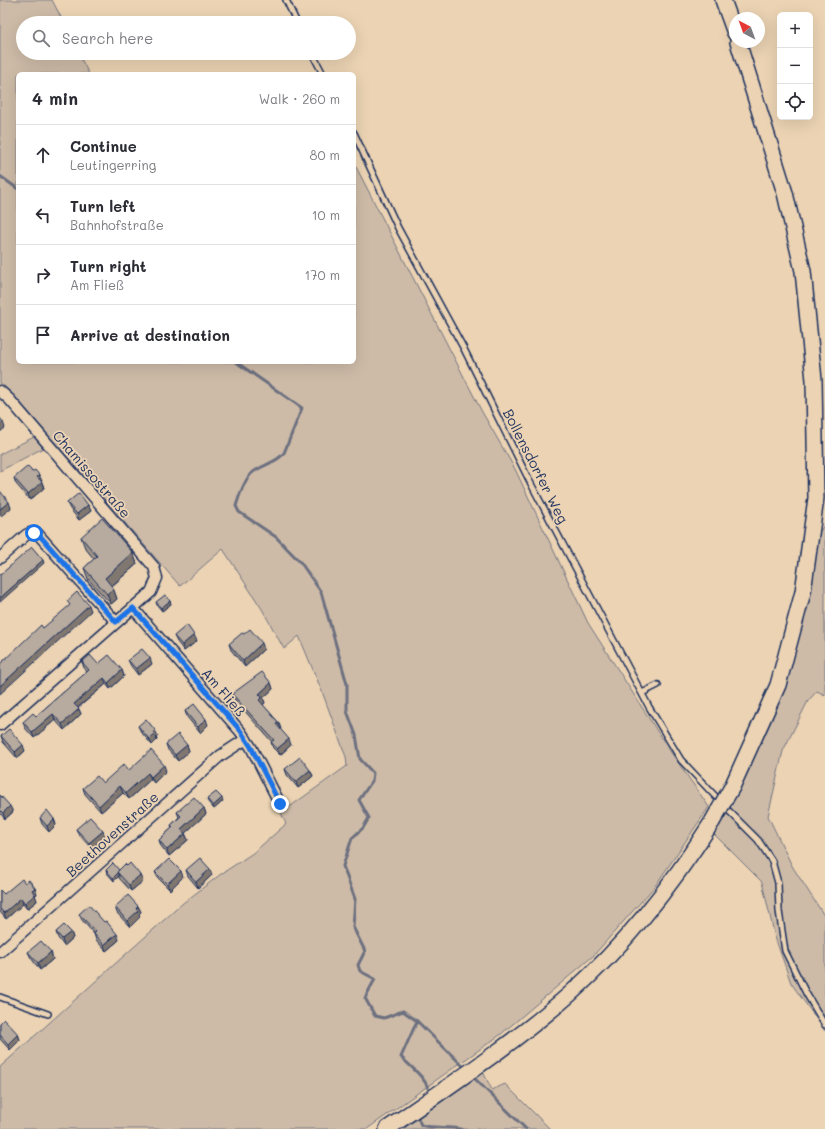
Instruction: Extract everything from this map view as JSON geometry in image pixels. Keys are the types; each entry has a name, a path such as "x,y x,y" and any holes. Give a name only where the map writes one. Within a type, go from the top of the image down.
{"main road":[{"path":"724,0 729,15"},
{"path":"388,1129 529,1028 571,993 623,942 670,885 712,822 732,787 778,685 803,592 816,498 814,380 803,271 785,193 740,48"}],"street":[{"name":"Chamissostraße","path":"0,391 10,400 154,567 157,578 151,592 133,608"},
{"path":"0,558 26,535 30,533 36,534 116,622"},
{"path":"0,725 133,608"},
{"name":"Am Fließ","path":"133,608 246,739 280,804"},
{"name":"Beethovenstraße","path":"0,952 220,756 246,739"}],"lane":[{"path":"286,0 294,16"},
{"path":"316,60 322,72"},
{"name":"Bollensdorfer Weg","path":"356,137 395,222 464,349 529,480 642,693 681,760 716,797"},
{"path":"642,693 658,685"},
{"path":"729,811 758,840 772,860 778,883 779,911 785,950 806,993 825,1025"},
{"path":"0,997 48,1014"}],"shaded area":[{"path":"0,0 52,0 60,16 16,16 16,60 82,60 88,72 16,72 16,364 356,364 356,167 482,412 515,469 588,623 668,748 709,807 655,886 593,956 500,1035 367,1129 0,1129 0,1067 183,903 221,874 253,853 286,824 281,813 347,766 346,757 323,694 299,636 284,649 262,609 223,549 180,586 11,392 0,383"},
{"path":"34,437 43,448 0,471 0,454"},
{"path":"825,524 825,695 817,691 808,701 783,751 768,816 792,866 825,917 825,1031 791,983 775,937 762,882 714,834 747,774 772,719 784,684 818,534"},
{"path":"483,1072 492,1090 505,1084 550,1129 403,1129"}],"building":[{"path":"28,466 32,472 35,470 39,475 37,477 42,482 28,494 14,478"},
{"path":"0,491 9,502 0,509"},
{"path":"79,493 88,505 77,514 67,503"},
{"path":"102,518 133,553 105,578 113,588 107,594 84,568 97,556 81,537"},
{"path":"32,547 43,560 0,598 0,575"},
{"path":"77,592 89,605 0,686 0,664 41,625 43,628 70,605 67,601"},
{"path":"165,595 170,601 161,608 156,602"},
{"path":"187,625 194,635 182,645 174,636"},
{"path":"250,629 262,643 243,661 229,644 242,633 244,634"},
{"path":"142,649 150,658 136,669 128,660"},
{"path":"90,655 98,664 109,655 122,670 108,683 104,678 74,704 79,709 62,724 53,714 32,732 23,722 33,713 36,716 89,670 82,662"},
{"path":"262,672 271,683 259,694 262,697 259,700 279,723 276,724 289,739 277,749 271,742 274,740 232,694"},
{"path":"194,704 206,719 198,727 185,711"},
{"path":"146,719 155,730 153,732 155,734 149,739 138,726"},
{"path":"9,729 23,745 15,752 1,736"},
{"path":"178,734 187,745 175,755 166,744"},
{"path":"151,750 164,765 151,777 148,773 126,793 120,786 99,806 83,788 97,776 103,783 124,764 129,770"},
{"path":"300,757 310,770 296,782 285,769"},
{"path":"216,792 222,798 213,806 207,799"},
{"path":"0,795 10,806 3,813 0,810"},
{"path":"194,797 204,808 181,829 185,834 167,850 159,840 173,827 171,825 181,816 177,812"},
{"path":"47,810 54,819 47,826 40,818"},
{"path":"90,817 103,831 89,843 76,829"},
{"path":"200,858 210,869 196,882 186,870"},
{"path":"169,859 181,871 167,884 155,872"},
{"path":"113,863 119,870 113,878 106,870"},
{"path":"130,863 140,875 129,885 117,872 125,864 127,866"},
{"path":"22,879 25,883 29,880 35,888 32,890 35,895 25,903 21,898 4,913 0,909 0,890 4,894"},
{"path":"128,895 138,906 136,909 138,911 127,921 115,907"},
{"path":"89,905 117,934 104,945 94,934 96,932 79,914"},
{"path":"64,925 71,932 62,939 56,932"},
{"path":"41,941 51,952 38,963 28,952"},
{"path":"4,1019 18,1034 8,1044 0,1035 0,1023"}],"waterway":[{"path":"0,176 16,188"},
{"path":"239,364 302,408 284,453 277,460 258,469 250,475 243,486 236,506 239,512 276,537 301,563 321,592 347,684 347,711 356,735 360,759 373,773 372,781 359,800 369,818 363,828 352,838 343,866 355,899 353,927 365,951 358,965 360,971 375,979 365,998 375,1016 384,1018 403,1011 417,1021 401,1057 423,1079 429,1094"},
{"path":"417,1021 466,1069"},
{"path":"471,1075 526,1129"},
{"path":"420,1114 418,1118 421,1125 461,1129"}],"route":[{"path":"34,533 40,536 116,622 133,608 240,730 251,747 280,804"}]}
